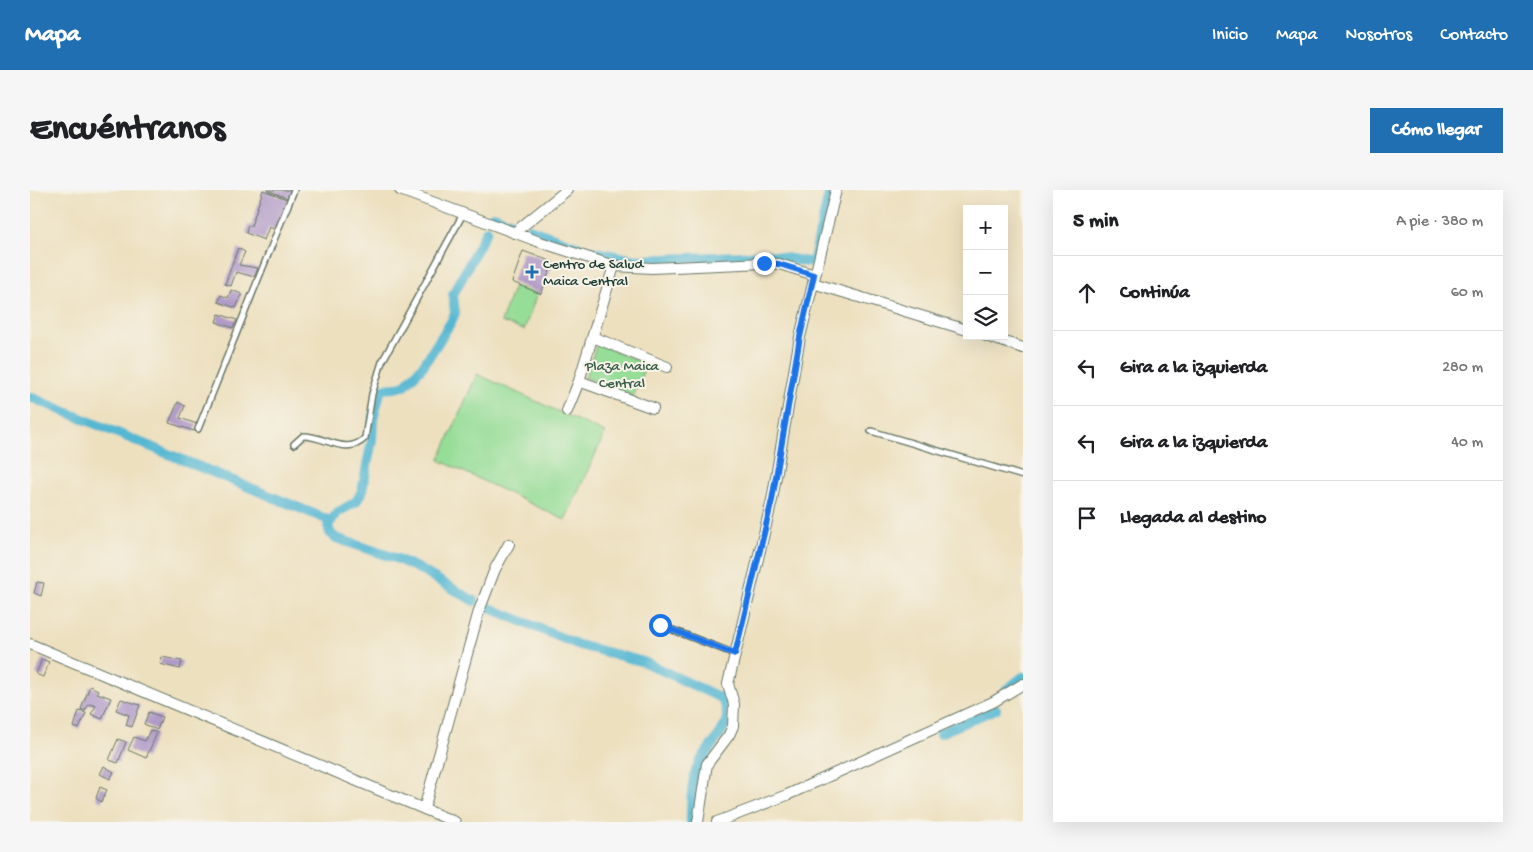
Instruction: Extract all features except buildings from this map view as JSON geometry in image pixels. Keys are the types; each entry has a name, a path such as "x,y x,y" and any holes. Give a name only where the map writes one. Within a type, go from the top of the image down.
{"street":[{"path":"400,190 514,233 614,266 652,268 779,264 814,279 963,329"},
{"path":"514,233 567,190"},
{"path":"698,822 707,764 729,735 733,726 734,704 728,684 772,500 800,337 836,190"},
{"path":"567,411 593,337 614,266"},
{"path":"593,337 668,367"},
{"path":"998,340 1023,348"},
{"path":"579,380 653,408"},
{"path":"424,809 479,611 495,569 509,544"},
{"path":"30,644 455,822"},
{"path":"717,822 787,795 993,702 1023,684"}],"lane":[{"path":"198,429 294,190"},
{"path":"294,444 303,436 317,437 328,443 339,445 354,445 365,438 374,389 382,362 463,214"},
{"path":"871,431 1023,476"},
{"path":"660,625 735,654"}],"green space":[{"path":"514,286 537,294 524,330 501,322"},
{"name":"Plaza Maica Central","path":"597,344 646,364 633,397 585,377"},
{"path":"477,374 605,433 565,520 439,460"}],"waterway":[{"path":"529,229 590,251 635,260 769,255 813,263 830,190"},
{"path":"493,216 514,224"},
{"path":"474,601 398,559 336,538 330,533 328,525 338,512 356,502 362,491 372,440 373,419 381,389 405,385 423,366 451,322 455,313 453,295 487,230"},
{"path":"30,397 331,521"},
{"path":"485,606 579,645 644,662 721,698 726,708 725,726 701,759 697,768 692,787 691,822"},
{"path":"1006,690 1023,677"},
{"path":"940,733 996,709"}],"place":[{"name":"Centro de Salud Maica Central","path":"532,272"}],"route":[{"path":"660,625 735,654 772,500 800,337 814,275 779,264 764,263"}]}
